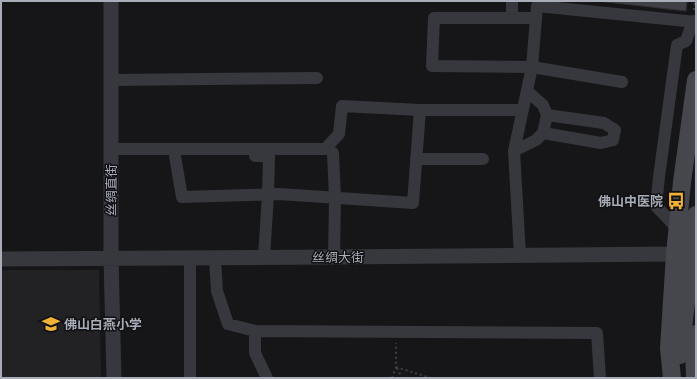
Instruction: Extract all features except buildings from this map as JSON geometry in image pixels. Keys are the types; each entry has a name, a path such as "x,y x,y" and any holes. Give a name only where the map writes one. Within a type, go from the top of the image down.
{"main road":[{"path":"672,378 669,348 677,228 696,80"},
{"path":"677,378 696,215"},
{"path":"695,378 694,349 696,334"}],"street":[{"name":"丝绸直街","path":"111,1 111,258 114,378"},
{"path":"512,1 512,18"},
{"path":"520,256 514,151 532,67 537,6 694,22 686,41 677,45 656,206 677,228"},
{"path":"536,18 434,18 432,66 532,67 622,82"},
{"path":"111,80 317,78"},
{"path":"514,151 536,140 544,133 547,115 543,105 527,91"},
{"path":"111,149 325,149 339,134 342,106 420,110 523,110"},
{"path":"175,156 182,197 280,194 413,202 420,110"},
{"path":"544,133 601,144 613,140 615,130 604,123 547,115"},
{"path":"333,153 335,198 334,257"},
{"path":"142,155 269,156 264,258"},
{"path":"416,159 483,159"},
{"name":"丝绸大街","path":"1,259 675,254"},
{"path":"190,258 190,378"},
{"path":"215,258 217,291 228,324 255,331 597,333 600,378"},
{"path":"255,331 255,353 267,378"}],"path":[{"path":"392,378 396,367 396,332"},
{"path":"396,367 402,378"},
{"path":"396,367 431,378"}],"shaded area":[{"name":"佛山白燕小学","path":"1,270 99,270 101,378 1,378"}],"place":[{"name":"佛山中医院","path":"676,201"},
{"name":"佛山白燕小学","path":"51,324"}]}
